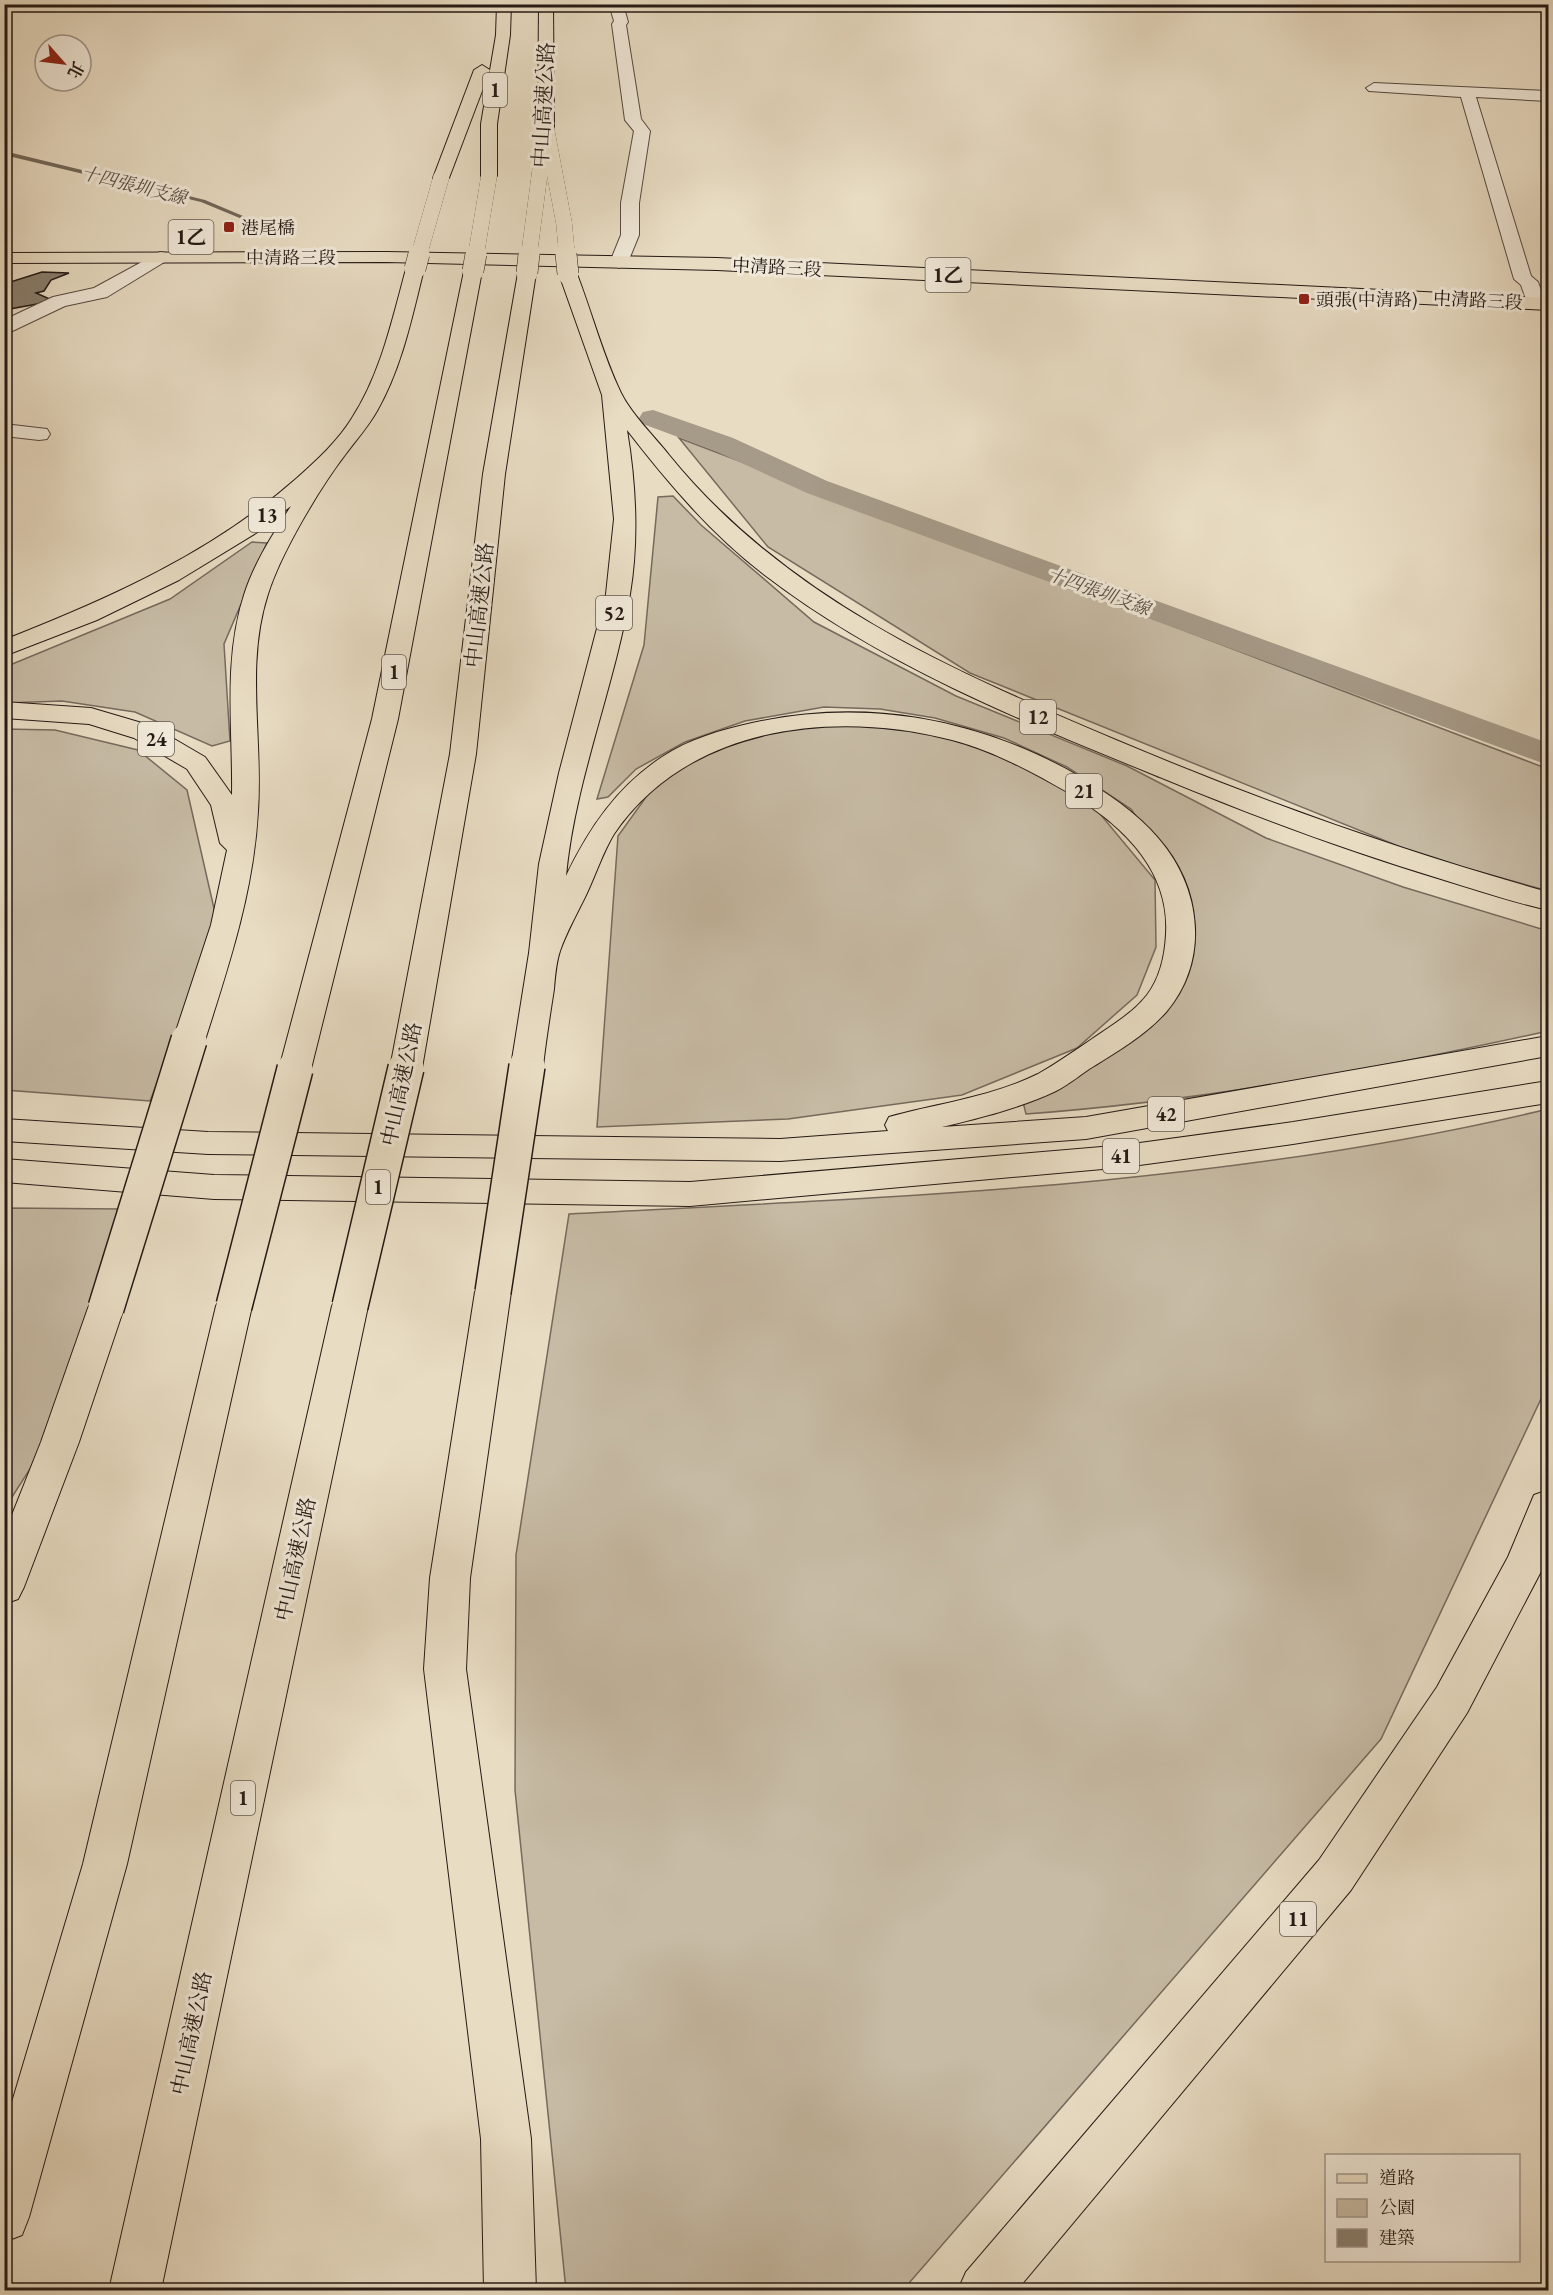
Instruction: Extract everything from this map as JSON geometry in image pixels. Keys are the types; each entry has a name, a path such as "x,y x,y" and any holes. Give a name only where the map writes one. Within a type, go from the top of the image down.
{"main road":[{"name":"中山高速公路","path":"4,2217 105,1864 234,1306 385,719 473,271 489,176 489,124 503,35 504,4"},
{"name":"中山高速公路","path":"135,2290 350,1306 406,1068 463,754 494,474 527,273 546,127 546,4"},
{"name":"13","path":"4,649 84,618 196,562 254,525 290,498 336,452 367,412 388,366 441,178 483,68 503,35"},
{"name":"52","path":"544,953 553,864 569,784 618,594 625,519 620,452 612,395 568,274 564,223 546,127"},
{"name":"中清路三段","path":"406,238 622,254 1542,304"},
{"name":"中清路三段","path":"4,258 622,254 1371,277"},
{"name":"中清路三段","path":"1501,282 1548,283"},
{"name":"12","path":"612,395 671,474 714,520 774,571 852,623 929,668 1156,767 1368,848 1548,901"},
{"path":"4,1587 60,1442 106,1308 224,932 239,862 245,808 243,655 256,595 281,542 336,452"},
{"name":"24","path":"4,710 91,716 144,732 196,763 225,805 239,862"},
{"name":"21","path":"544,953 601,834 639,790 670,764 705,744 772,724 842,717 890,719 964,734 1024,756 1056,773 1111,809 1147,842 1166,867 1181,906 1180,941 1173,976 1145,1016 1048,1081 998,1101 939,1118 780,1150"},
{"path":"1156,767 1333,852 1369,866 1548,920"},
{"path":"510,2290 506,2139 445,1668 450,1578 544,953"},
{"name":"42","path":"780,1150 1086,1128 1548,1046"},
{"name":"41","path":"14,1173 214,1187 690,1194 1125,1156 1315,1130 1548,1092"},
{"path":"4,1130 208,1143 780,1150"},
{"path":"4,1521 60,1442"},
{"name":"11","path":"984,2290 1335,1875 1452,1700 1527,1560 1548,1506"}],"street":[{"path":"616,4 621,22 619,24 633,120 642,131 630,203 630,235 622,254"},
{"path":"1374,88 1548,96"},
{"path":"1467,92 1523,279 1529,282 1542,304"},
{"path":"4,328 22,316 60,301 100,293 160,257"},
{"path":"4,430 39,434"}],"green space":[{"path":"679,438 1548,769 1548,891 1423,856 970,673 768,547"},
{"path":"673,496 701,525 814,622 956,696 1127,766 1266,838 1403,887 1548,931 1548,1031 1289,1082 1158,1101 1026,1114 1023,1102 1123,1042 1179,969 1185,886 1131,809 1067,767 1004,738 935,718 880,709 824,707 745,721 685,742 636,769 608,797 597,799 644,645 658,497"},
{"path":"252,542 267,543 224,644 230,741 212,746 135,712 62,701 5,703 5,667 170,599"},
{"path":"817,720 912,725 998,748 1091,803 1155,880 1156,947 1137,995 1077,1048 962,1095 788,1119 597,1127 618,836 654,786 701,754"},
{"path":"4,729 55,730 138,750 187,790 218,926 150,1101 5,1090"},
{"path":"1548,1109 1548,1384 1381,1739 903,2290 566,2290 515,1790 516,1555 569,1214 939,1194 1184,1172 1306,1156 1428,1135"},
{"path":"5,1208 123,1209 78,1375 30,1469 5,1508"}],"building":[{"path":"42,272 69,273 51,280 44,291 36,293 54,301 4,310 4,284"}],"waterway":[{"name":"十四張圳支線","path":"4,153 203,201 261,225"},
{"name":"十四張圳支線","path":"653,418 723,444 817,487 1548,755"}],"place":[{"name":"港尾橋","path":"229,227"},
{"name":"頭張(中清路)","path":"1304,299"}]}
